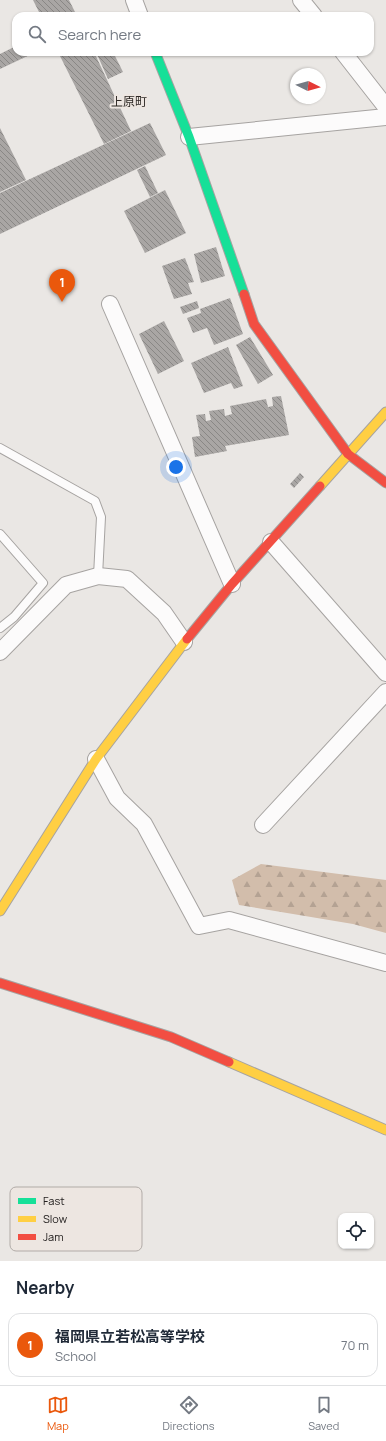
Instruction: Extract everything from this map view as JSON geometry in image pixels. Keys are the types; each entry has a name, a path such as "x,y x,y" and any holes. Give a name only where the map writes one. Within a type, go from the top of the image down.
{"street":[{"path":"134,0 138,12"},
{"path":"301,0 311,12"},
{"path":"157,56 189,138 254,324 348,454 386,483"},
{"path":"345,56 386,107"},
{"path":"189,138 386,117"},
{"path":"110,304 232,584"},
{"path":"0,911 96,759 184,642 232,584 386,412"},
{"path":"271,542 386,672"},
{"path":"0,652 66,585 98,576 127,579 164,613 184,642"},
{"path":"263,825 386,692"},
{"path":"96,759 117,798 144,824 199,926 229,920 386,963"},
{"path":"0,983 171,1037 386,1130"}],"lane":[{"path":"0,448 95,501 101,517 98,576"},
{"path":"0,534 43,583 14,617 0,628"}],"green space":[{"path":"261,864 386,880 386,933 353,924 239,905 232,880"}],"building":[{"path":"33,0 69,0 75,12 39,12"},
{"path":"12,48 12,56 28,56 0,69 0,54"},
{"path":"60,56 96,56 131,131 104,144"},
{"path":"98,56 115,56 123,72 108,79"},
{"path":"150,123 166,155 0,234 0,193"},
{"path":"0,128 26,180 0,192"},
{"path":"145,166 158,193 150,197 137,170"},
{"path":"165,190 186,233 145,253 124,211"},
{"path":"216,247 225,276 201,283 194,254"},
{"path":"185,258 194,282 188,283 192,294 174,299 162,266"},
{"path":"230,298 243,334 214,345 207,328 193,333 187,318 201,313 200,309"},
{"path":"197,301 199,308 183,314 180,307"},
{"path":"164,321 184,361 158,374 139,334"},
{"path":"250,337 273,375 258,384 236,345"},
{"path":"228,347 243,386 234,389 231,383 204,393 191,363"},
{"path":"281,396 289,435 225,446 227,451 195,457 192,437 200,436 196,415 205,414 206,421 211,420 209,411 224,409 225,416 232,414 230,406 266,399 268,407 273,406 272,397"},
{"path":"300,473 304,477 294,488 290,484"}],"traffic: fast":[{"path":"157,56 189,137 244,294"}],"traffic: slow":[{"path":"320,486 386,412"},
{"path":"0,911 96,759 187,639"},
{"path":"229,1062 386,1130"}],"traffic: jam":[{"path":"244,294 254,324 348,454 386,483"},
{"path":"187,639 232,584 320,486"},
{"path":"0,983 171,1037 229,1062"}],"place":[{"name":"福岡県立若松高等学校","path":"62,302"}],"district":[{"name":"上原町","path":"129,102"}]}
